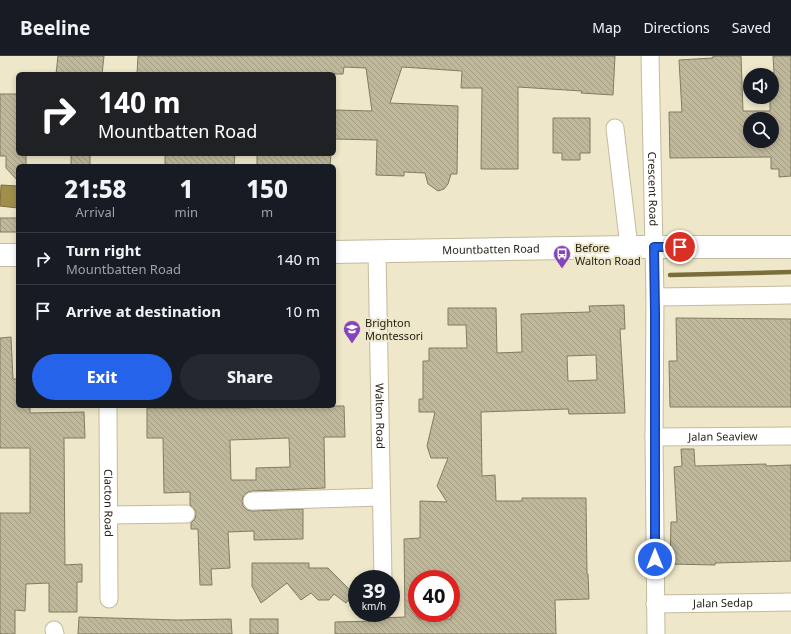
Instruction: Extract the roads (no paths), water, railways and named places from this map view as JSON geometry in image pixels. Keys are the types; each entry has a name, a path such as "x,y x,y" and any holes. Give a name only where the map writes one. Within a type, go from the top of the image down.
{"main road":[{"name":"Mountbatten Road","path":"336,252 629,247 791,247"},
{"path":"0,255 16,255"}],"street":[{"name":"Crescent Road","path":"650,56 655,297 654,437 656,634"},
{"path":"615,128 629,247"},
{"name":"Walton Road","path":"377,252 383,570"},
{"path":"655,297 791,295"},
{"name":"Clacton Road","path":"108,408 109,600"},
{"name":"Jalan Seaview","path":"654,437 791,436"},
{"path":"252,501 381,496"},
{"path":"108,515 186,514"},
{"name":"Jalan Sedap","path":"655,604 791,602"}],"waterway":[{"path":"670,275 791,272"}],"place":[{"name":"Before Walton Road","path":"562,269"},
{"name":"Brighton Montessori","path":"352,344"}]}
